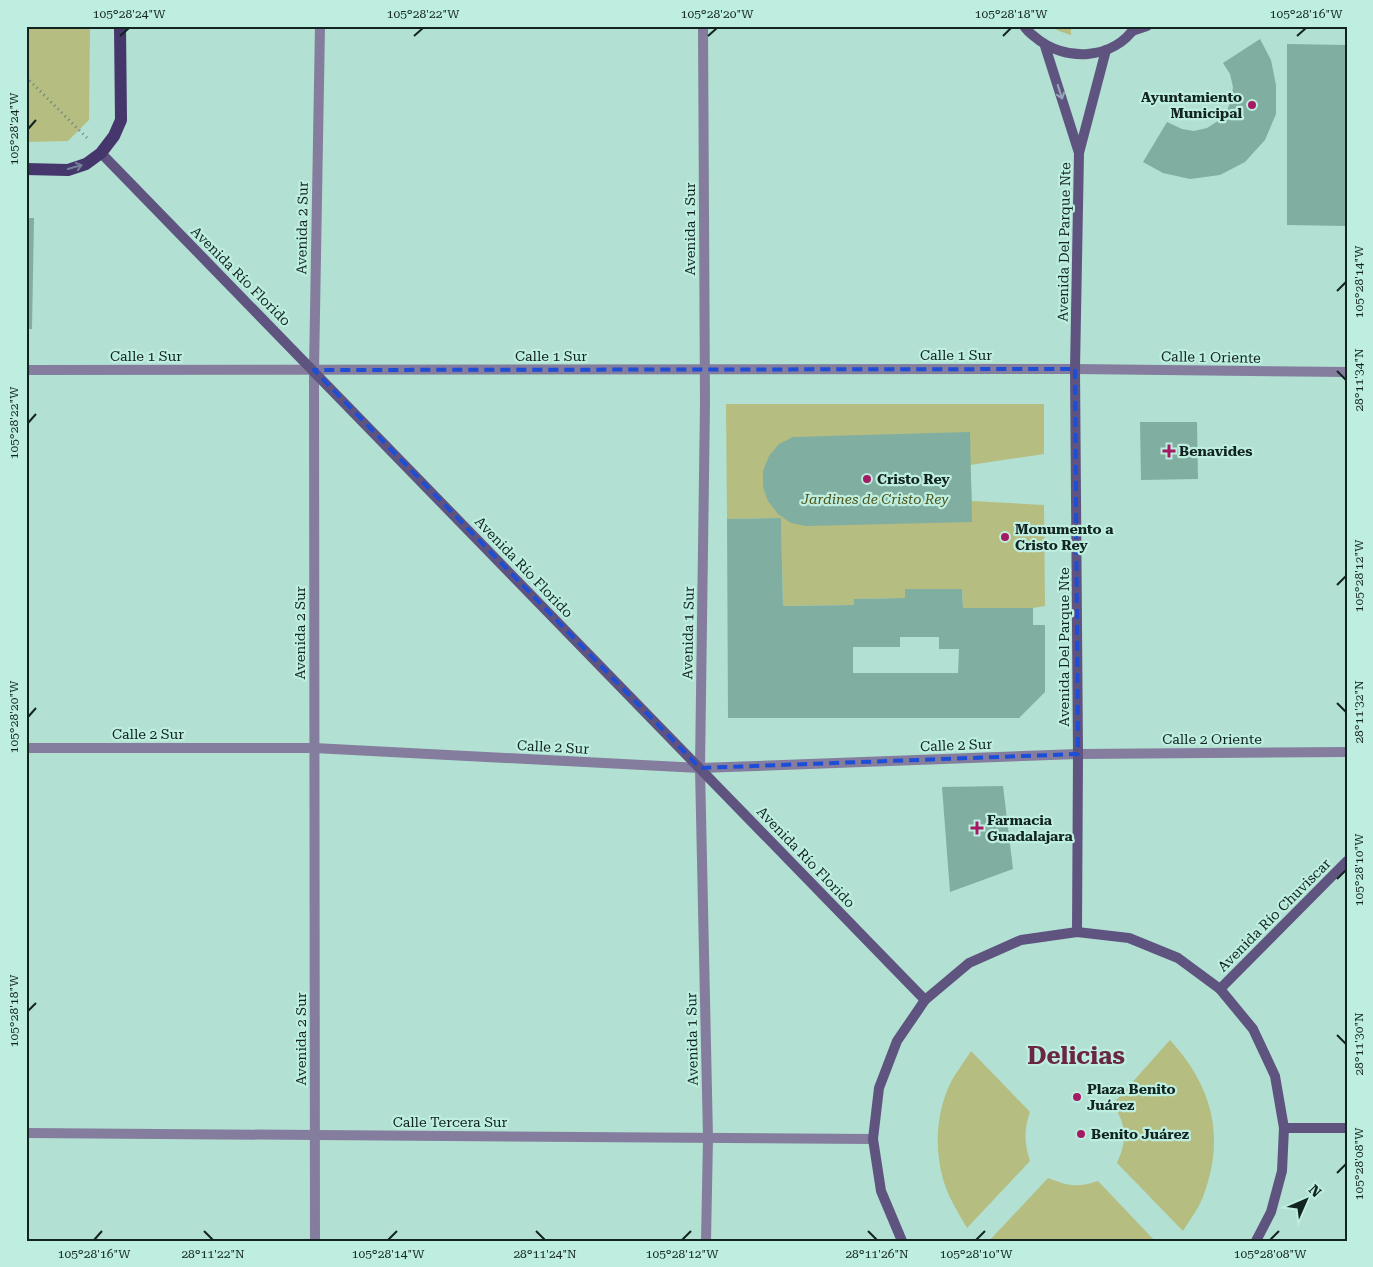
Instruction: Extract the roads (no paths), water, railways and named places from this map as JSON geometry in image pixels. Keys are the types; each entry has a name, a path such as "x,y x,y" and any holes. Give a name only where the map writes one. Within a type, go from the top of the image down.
{"main road":[{"path":"26,169 68,170 86,164 101,153 114,136 121,120 120,26"},
{"path":"1022,28 1045,46 1064,54 1085,55 1106,50 1120,42 1134,29 1147,26"},
{"path":"1045,46 1079,153"},
{"path":"1079,153 1106,50"},
{"name":"Avenida Río Florido","path":"101,153 925,1000"},
{"name":"Avenida Del Parque Nte","path":"1077,932 1078,754 1075,369 1079,153"},
{"name":"Avenida Río Chuviscar","path":"1220,989 1347,861"},
{"path":"902,1241 880,1191 873,1138 879,1088 897,1041 925,1000 969,963 1021,940 1077,932 1129,938 1178,958 1220,989 1253,1029 1275,1076 1284,1128 1282,1171 1271,1212 1256,1241"},
{"path":"1284,1128 1347,1128"}],"street":[{"name":"Avenida 2 Sur","path":"315,1241 314,370 320,26"},
{"name":"Avenida 1 Sur","path":"703,26 704,369 700,768 708,1138 706,1241"},
{"name":"Calle 1 Sur","path":"26,370 1075,369"},
{"name":"Calle 1 Oriente","path":"1075,369 1347,372"},
{"name":"Calle 2 Sur","path":"26,748 314,748 700,768 1078,754"},
{"name":"Calle 2 Oriente","path":"1078,754 1347,752"},
{"name":"Calle Tercera Sur","path":"26,1133 873,1138"}],"place":[{"name":"Ayuntamiento Municipal","path":"1252,105"},
{"name":"Benavides","path":"1169,451"},
{"name":"Cristo Rey","path":"867,479"},
{"name":"Monumento a Cristo Rey","path":"1005,537"},
{"name":"Farmacia Guadalajara","path":"977,828"},
{"name":"Plaza Benito Juárez","path":"1077,1097"},
{"name":"Benito Juárez","path":"1081,1134"}],"district":[{"name":"Delicias","path":"1076,1056"}],"park label":[{"name":"Jardines de Cristo Rey","path":"875,499"}]}
